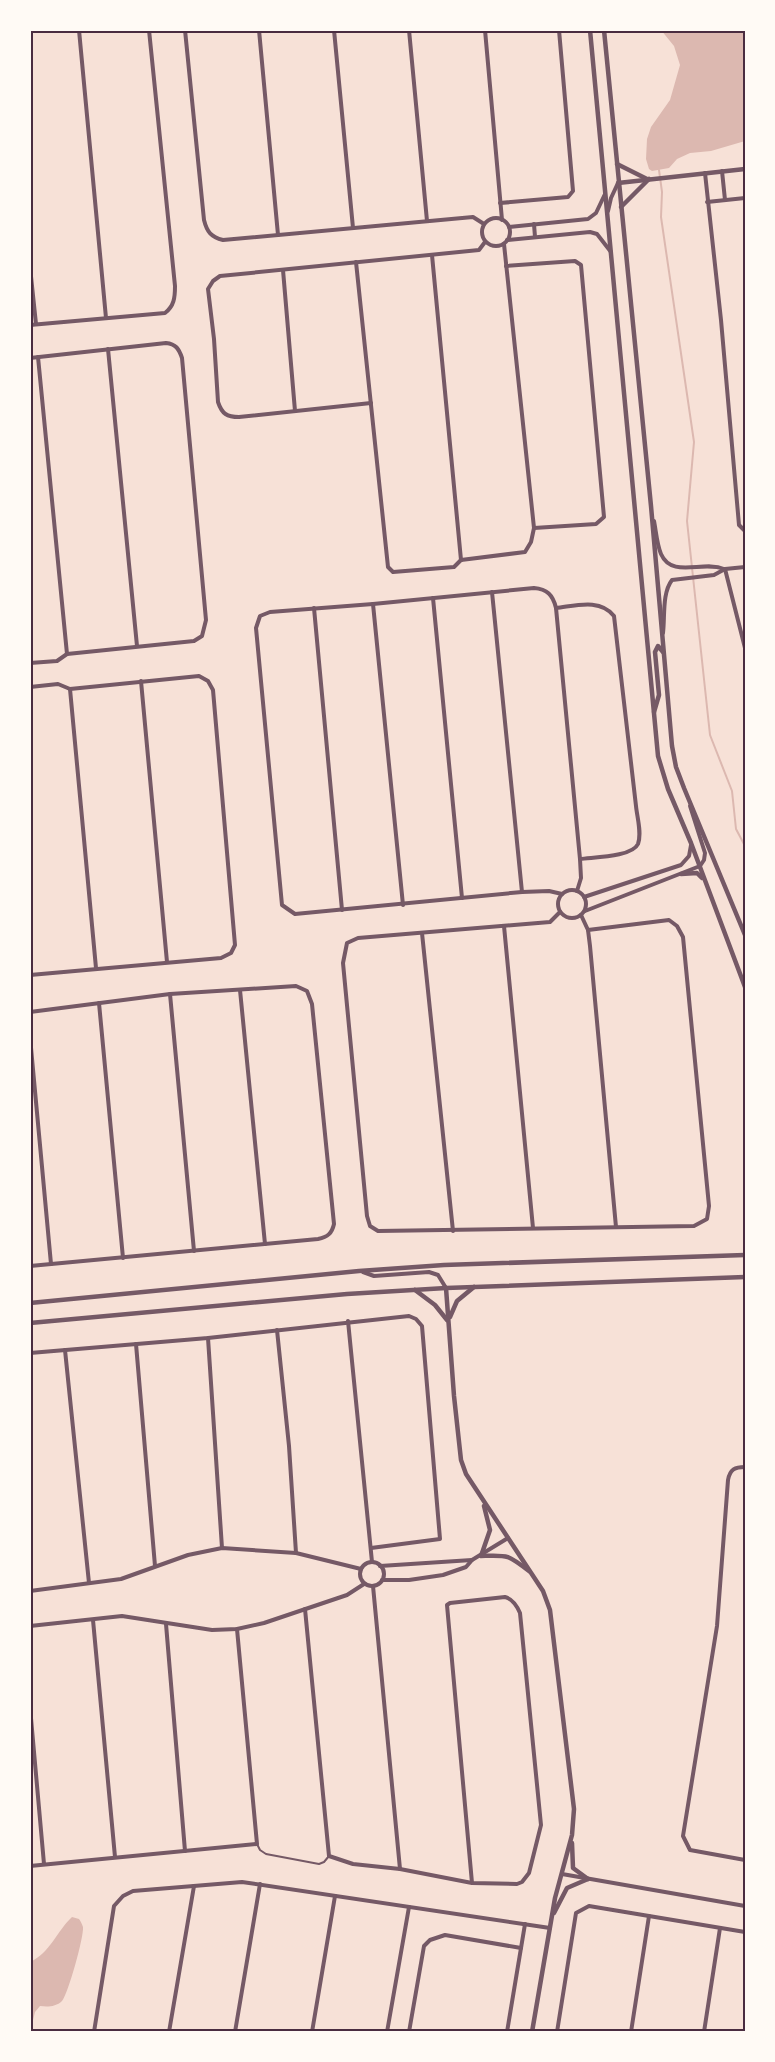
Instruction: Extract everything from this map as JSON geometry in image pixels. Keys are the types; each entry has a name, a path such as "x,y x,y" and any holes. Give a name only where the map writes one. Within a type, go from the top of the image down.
{"street":[{"path":"79,30 106,318"},
{"path":"30,267 33,325 165,313 171,308 176,294 150,30"},
{"path":"184,30 204,220 207,231 214,238 223,240 473,217 484,224"},
{"path":"259,30 278,235"},
{"path":"334,30 353,228"},
{"path":"409,30 427,221"},
{"path":"356,262 387,567 393,572 454,567 461,560 525,552 531,542 534,528 506,266 506,242 510,234 509,227 502,219 500,204 484,30"},
{"path":"500,204 568,197 573,191 559,30"},
{"path":"590,30 658,756 668,789 691,843 745,987"},
{"path":"604,30 672,746 676,767 684,788 745,935"},
{"path":"617,164 651,179"},
{"path":"618,183 745,169"},
{"path":"722,171 725,200"},
{"path":"705,173 740,525 744,530"},
{"path":"621,208 651,179"},
{"path":"608,212 618,183"},
{"path":"509,227 588,219 596,213 606,191"},
{"path":"707,202 745,198"},
{"path":"502,219 491,219 484,224 482,235 485,242 493,246 535,237 590,232 597,234 612,253"},
{"path":"534,224 535,237"},
{"path":"371,403 229,417 221,411 218,402 208,289 213,281 220,276 479,250 485,242"},
{"path":"432,255 461,560"},
{"path":"506,266 575,261 581,265 604,517 596,524 534,528"},
{"path":"283,270 295,411"},
{"path":"30,358 166,343 179,349 182,358 206,612 202,636 194,641 67,654 57,661 30,663"},
{"path":"108,349 137,646"},
{"path":"38,357 67,654"},
{"path":"651,506 661,554 669,564 677,568 714,565 725,569"},
{"path":"663,639 668,585 672,580 714,575 725,569 745,567"},
{"path":"725,569 745,648"},
{"path":"577,891 581,878 580,859 556,608 554,600 543,589 270,612 260,616 256,628 273,795 280,901 286,909 295,914 522,892 549,891 562,894 577,891 584,897 586,906 583,913 588,930 616,1227"},
{"path":"492,592 522,892"},
{"path":"433,598 462,898"},
{"path":"373,604 403,904"},
{"path":"556,608 593,604 609,609 614,616 638,826 638,843 629,853 580,859"},
{"path":"314,608 342,910"},
{"path":"653,715 659,695 656,648 664,652"},
{"path":"30,687 58,684 70,689 199,676 208,681 213,690 235,945 231,953 221,958 30,975"},
{"path":"141,681 167,962"},
{"path":"70,689 96,969"},
{"path":"562,894 558,903 560,912 573,919 649,885 699,866 704,860 705,853 684,788"},
{"path":"584,897 681,865 689,856 691,843"},
{"path":"681,874 697,873 707,885"},
{"path":"644,876 649,885"},
{"path":"560,912 550,922 358,938 347,943 343,963 367,1216 370,1226 378,1231 453,1231 694,1226 707,1220 709,1206 683,937 677,926 669,920 588,930"},
{"path":"504,926 533,1228"},
{"path":"422,933 453,1231"},
{"path":"30,1012 170,994 296,986 308,991 312,1004 334,1224 328,1236 318,1239 30,1266"},
{"path":"240,990 265,1244"},
{"path":"170,994 194,1251"},
{"path":"99,1003 123,1258"},
{"path":"30,1037 51,1264"},
{"path":"30,1303 444,1265 745,1255"},
{"path":"359,1271 374,1276 429,1272 438,1275 446,1288 461,1460 466,1474 483,1501 533,1574 550,1610 573,1809 571,1858 573,1868 588,1879"},
{"path":"30,1323 347,1294 745,1277"},
{"path":"449,1323 457,1301 475,1287"},
{"path":"415,1290 435,1305 449,1323"},
{"path":"30,1353 208,1338 348,1321 409,1316 416,1319 422,1326 440,1539 371,1548"},
{"path":"348,1321 372,1562"},
{"path":"277,1330 289,1446 296,1553"},
{"path":"208,1338 222,1548"},
{"path":"136,1344 155,1566"},
{"path":"65,1350 89,1583"},
{"path":"745,1467 736,1467 732,1470 728,1480 717,1626 683,1832 684,1841 690,1850 745,1860"},
{"path":"481,1556 490,1530 483,1501"},
{"path":"472,1560 407,1566 380,1566 372,1562 361,1569 360,1578 364,1584 373,1586 382,1580 409,1580 443,1575 466,1567 472,1560 508,1538"},
{"path":"30,1591 121,1579 188,1555 222,1548 296,1553 361,1569"},
{"path":"481,1556 511,1556 533,1574"},
{"path":"380,1566 383,1573 382,1580"},
{"path":"30,1626 122,1616 212,1630 237,1629 264,1623 347,1595 364,1584"},
{"path":"373,1586 400,1869"},
{"path":"305,1609 329,1856 353,1864 400,1869 472,1883 517,1884 527,1878 541,1825 520,1613 510,1599 505,1598 447,1605 472,1883"},
{"path":"93,1620 115,1857"},
{"path":"166,1624 185,1851"},
{"path":"30,1866 257,1844 237,1629"},
{"path":"30,1707 44,1864"},
{"path":"532,2032 550,1920 572,1835"},
{"path":"562,1874 745,1906"},
{"path":"550,1920 567,1888 588,1879"},
{"path":"94,2032 114,1906 123,1896 133,1891 242,1882 549,1928"},
{"path":"236,2032 260,1884"},
{"path":"169,2032 194,1886"},
{"path":"312,2032 335,1896"},
{"path":"557,2032 576,1912 589,1906 745,1932"},
{"path":"387,2032 409,1907"},
{"path":"631,2032 649,1916"},
{"path":"507,2032 525,1924"},
{"path":"704,2032 720,1928"},
{"path":"409,2032 424,1946 430,1940 445,1935 521,1948"}],"lane":[{"path":"257,1844 266,1854 319,1864 329,1856"}],"shaded area":[{"path":"661,30 745,30 745,141 711,151 690,153 677,159 669,168 652,171 646,159 647,139 651,127 670,100 680,65 674,46"},
{"path":"72,1917 79,1919 83,1933 68,1988 60,2003 40,2006 35,2012 30,2032 30,1962 43,1953"}],"waterway":[{"path":"659,170 662,192 661,217 694,442 687,521 710,735 732,791 736,829 745,846"}]}
